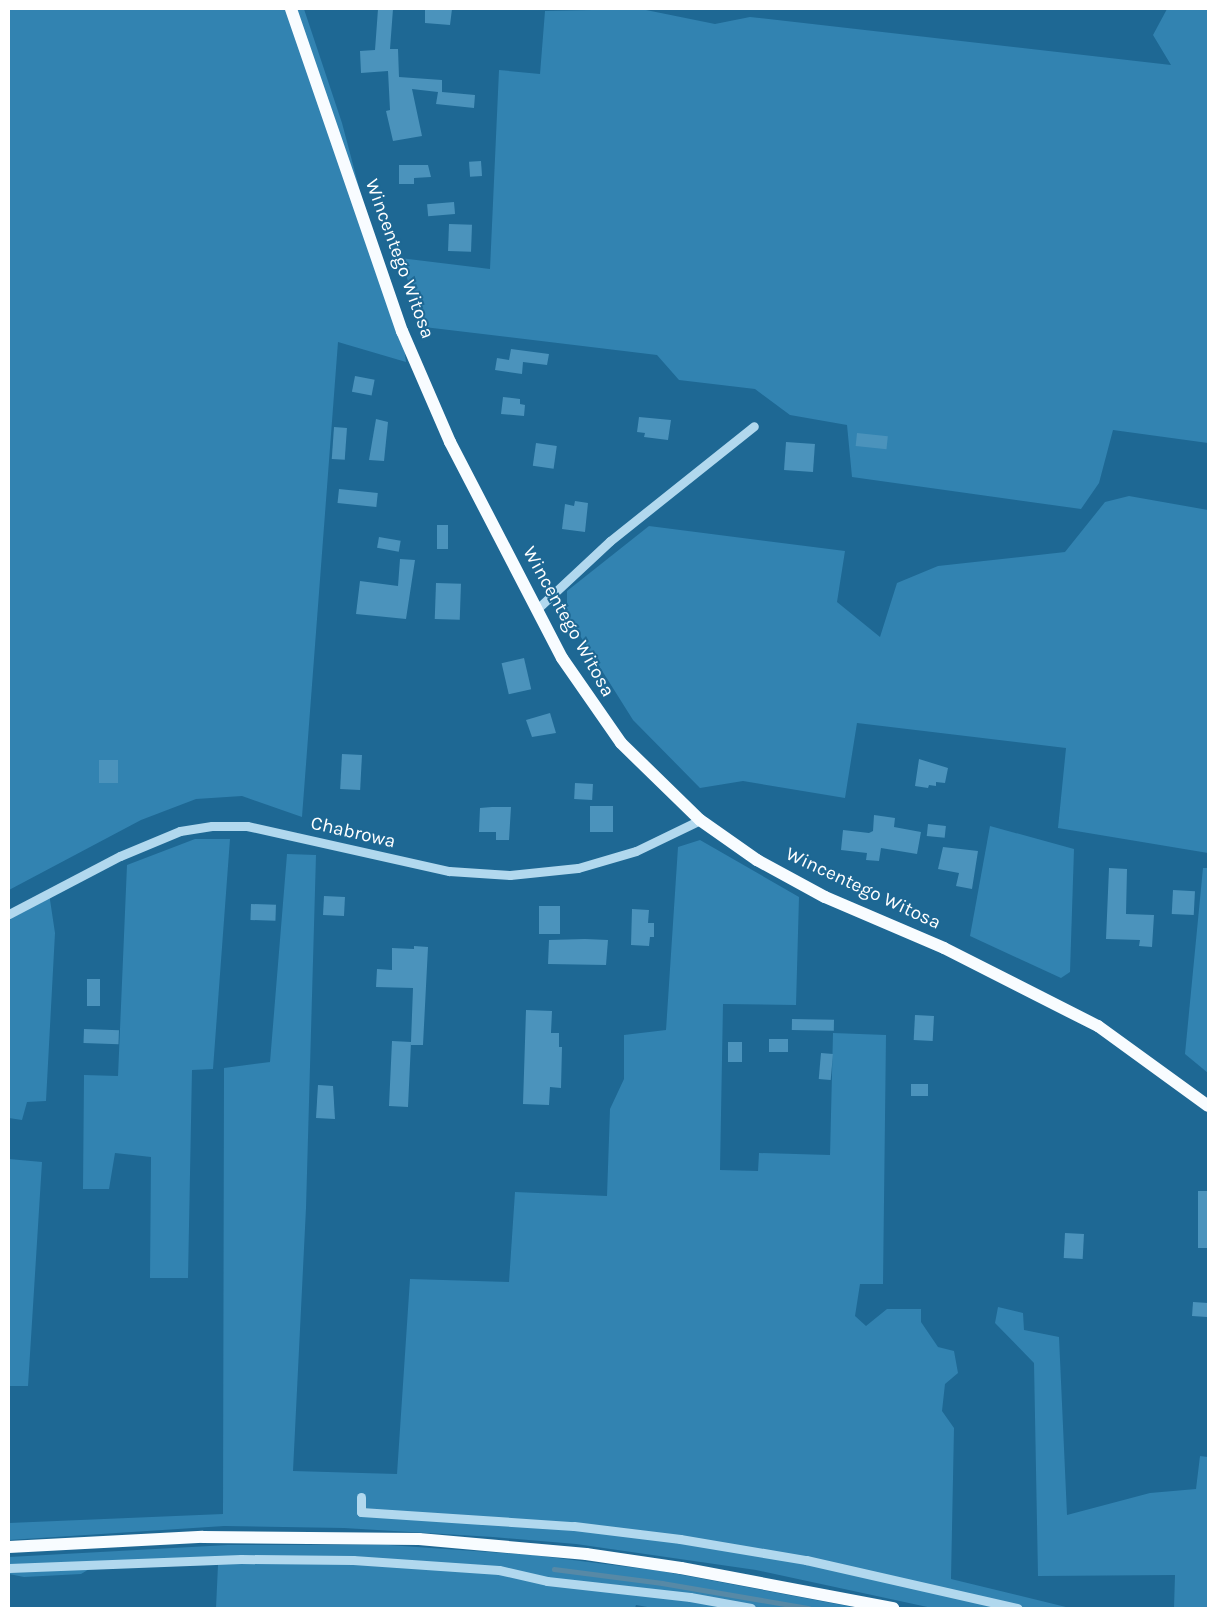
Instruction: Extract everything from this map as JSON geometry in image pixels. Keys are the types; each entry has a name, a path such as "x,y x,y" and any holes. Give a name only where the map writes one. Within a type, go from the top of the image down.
{"main road":[{"name":"Wincentego Witosa","path":"291,9 402,331 450,442 536,610 594,708 621,743 700,820 757,860 825,897 944,948 1098,1026 1208,1106"},
{"path":"9,1547 203,1536 330,1536 446,1541 586,1554 681,1568 893,1608"}],"street":[{"path":"536,610 610,541 754,426"},
{"name":"Chabrowa","path":"9,914 120,856 180,831 212,826 247,826 449,871 510,875 578,868 636,851 700,820"},
{"path":"361,1497 361,1512 574,1526 680,1539 806,1560 1018,1608"},
{"path":"9,1568 241,1558 409,1563 498,1570 547,1581 690,1597 751,1608"}],"shaded area":[{"path":"9,9 304,9 342,123 378,259 402,331 406,362 338,342 302,817 242,796 196,799 141,820 9,890"},
{"path":"641,9 715,24 750,17 1171,65 1153,35 1167,9 1208,9 1208,443 1113,430 1099,483 1081,509 852,477 847,425 790,415 755,389 679,380 657,355 424,327 400,258 490,269 499,70 540,74 545,11"},
{"path":"1129,496 1208,510 1208,853 1058,828 1066,748 857,723 845,798 743,781 700,788 633,720 567,615 567,591 649,526 845,551 837,602 880,637 897,583 938,566 1065,552 1105,502"},
{"path":"990,826 1074,849 1070,972 1061,978 970,936"},
{"path":"195,839 230,839 213,1069 192,1070 188,1278 150,1278 151,1157 115,1153 109,1189 83,1189 84,1075 118,1076 127,865"},
{"path":"700,840 799,897 796,1005 723,1004 720,1170 758,1171 759,1153 830,1155 833,1033 886,1035 883,1284 860,1284 855,1316 866,1326 887,1309 921,1309 921,1322 938,1347 954,1351 958,1373 945,1384 942,1411 954,1428 951,1579 1070,1608 932,1608 756,1570 576,1544 493,1537 344,1528 224,1526 9,1540 9,1523 223,1514 224,1068 270,1062 287,854 316,855 306,1208 293,1471 397,1474 410,1279 509,1282 515,1192 607,1196 610,1109 624,1079 624,1035 666,1030 678,847"},
{"path":"1203,868 1208,868 1208,1073 1185,1054"},
{"path":"49,893 55,933 46,1101 27,1102 22,1120 9,1118 9,914"},
{"path":"9,1159 42,1162 28,1386 9,1386"},
{"path":"998,1307 1023,1313 1024,1330 1059,1337 1067,1515 1150,1493 1196,1489 1200,1456 1208,1457 1208,1608 1174,1608 1175,1575 1038,1576 1034,1363 995,1323"},
{"path":"228,1545 388,1545 533,1555 661,1571 858,1608 653,1608 636,1605 635,1608 216,1608 218,1565 91,1568 81,1574 24,1577 9,1574 9,1557"}],"building":[{"path":"378,9 393,9 390,49 398,49 399,77 442,80 442,92 475,95 474,108 436,104 438,92 412,89 422,136 393,141 386,111 390,110 388,71 361,73 360,51 375,50"},
{"path":"425,9 452,9 450,25 425,23"},
{"path":"481,161 482,176 470,177 469,162"},
{"path":"399,165 428,165 431,177 414,178 414,184 399,184"},
{"path":"454,202 455,214 428,216 427,204"},
{"path":"449,224 472,225 471,252 448,251"},
{"path":"511,349 549,354 547,365 523,362 522,374 495,370 497,358 509,360"},
{"path":"355,376 375,380 372,396 352,392"},
{"path":"503,397 520,399 520,404 525,405 524,416 501,414"},
{"path":"639,417 671,420 668,440 644,437 645,433 637,432"},
{"path":"376,419 388,422 384,461 369,460"},
{"path":"334,427 347,428 345,460 332,459"},
{"path":"857,433 888,436 886,449 856,446"},
{"path":"786,442 815,444 813,472 784,470"},
{"path":"536,443 557,446 554,469 533,466"},
{"path":"339,489 378,493 376,507 338,503"},
{"path":"575,501 588,503 585,532 562,529 565,504 574,506"},
{"path":"437,525 448,525 448,549 437,549"},
{"path":"379,537 401,541 399,552 377,548"},
{"path":"400,559 415,560 406,619 356,614 360,581 398,586"},
{"path":"436,583 461,584 460,620 435,619"},
{"path":"524,658 531,689 509,694 502,663"},
{"path":"550,713 556,733 532,737 526,720"},
{"path":"342,754 362,755 360,790 340,789"},
{"path":"919,759 948,768 945,783 936,782 936,786 929,785 928,788 915,786"},
{"path":"99,760 118,760 118,783 99,783"},
{"path":"575,783 593,784 592,800 574,799"},
{"path":"590,806 613,806 613,832 590,832"},
{"path":"511,807 509,840 496,840 496,832 479,832 480,808"},
{"path":"874,815 895,818 894,827 921,832 917,854 881,848 879,861 866,860 867,853 841,850 843,830 869,833 873,831"},
{"path":"928,824 946,826 945,838 927,836"},
{"path":"943,847 978,851 972,889 956,886 959,873 938,869"},
{"path":"1109,868 1127,869 1126,914 1154,915 1152,947 1139,946 1140,940 1106,939"},
{"path":"1173,890 1195,891 1194,915 1172,914"},
{"path":"324,896 345,897 344,916 323,915"},
{"path":"251,904 276,905 275,921 250,920"},
{"path":"539,906 560,906 560,934 539,934"},
{"path":"632,909 649,910 648,923 654,923 654,937 650,937 649,946 631,945"},
{"path":"549,940 608,940 606,965 548,964"},
{"path":"414,946 428,947 423,1045 411,1045 413,988 376,987 377,969 392,970 392,948 414,949"},
{"path":"87,979 100,979 100,1006 87,1006"},
{"path":"526,1010 552,1011 551,1033 559,1033 559,1047 562,1047 561,1088 550,1087 549,1105 523,1104"},
{"path":"915,1015 934,1016 933,1041 914,1040"},
{"path":"792,1019 834,1020 834,1031 792,1030"},
{"path":"84,1029 119,1030 118,1044 84,1043"},
{"path":"769,1039 788,1039 788,1052 769,1052"},
{"path":"392,1041 411,1042 408,1107 389,1106"},
{"path":"728,1042 742,1042 742,1062 728,1062"},
{"path":"821,1053 833,1054 831,1080 819,1079"},
{"path":"911,1084 928,1084 928,1096 911,1096"},
{"path":"318,1085 333,1086 335,1119 316,1118"},
{"path":"1198,1191 1208,1191 1208,1248 1198,1248"},
{"path":"1065,1233 1084,1234 1083,1259 1064,1258"},
{"path":"1193,1302 1208,1303 1207,1317 1192,1316"}],"waterway":[{"path":"554,1569 662,1583 809,1608"}]}
